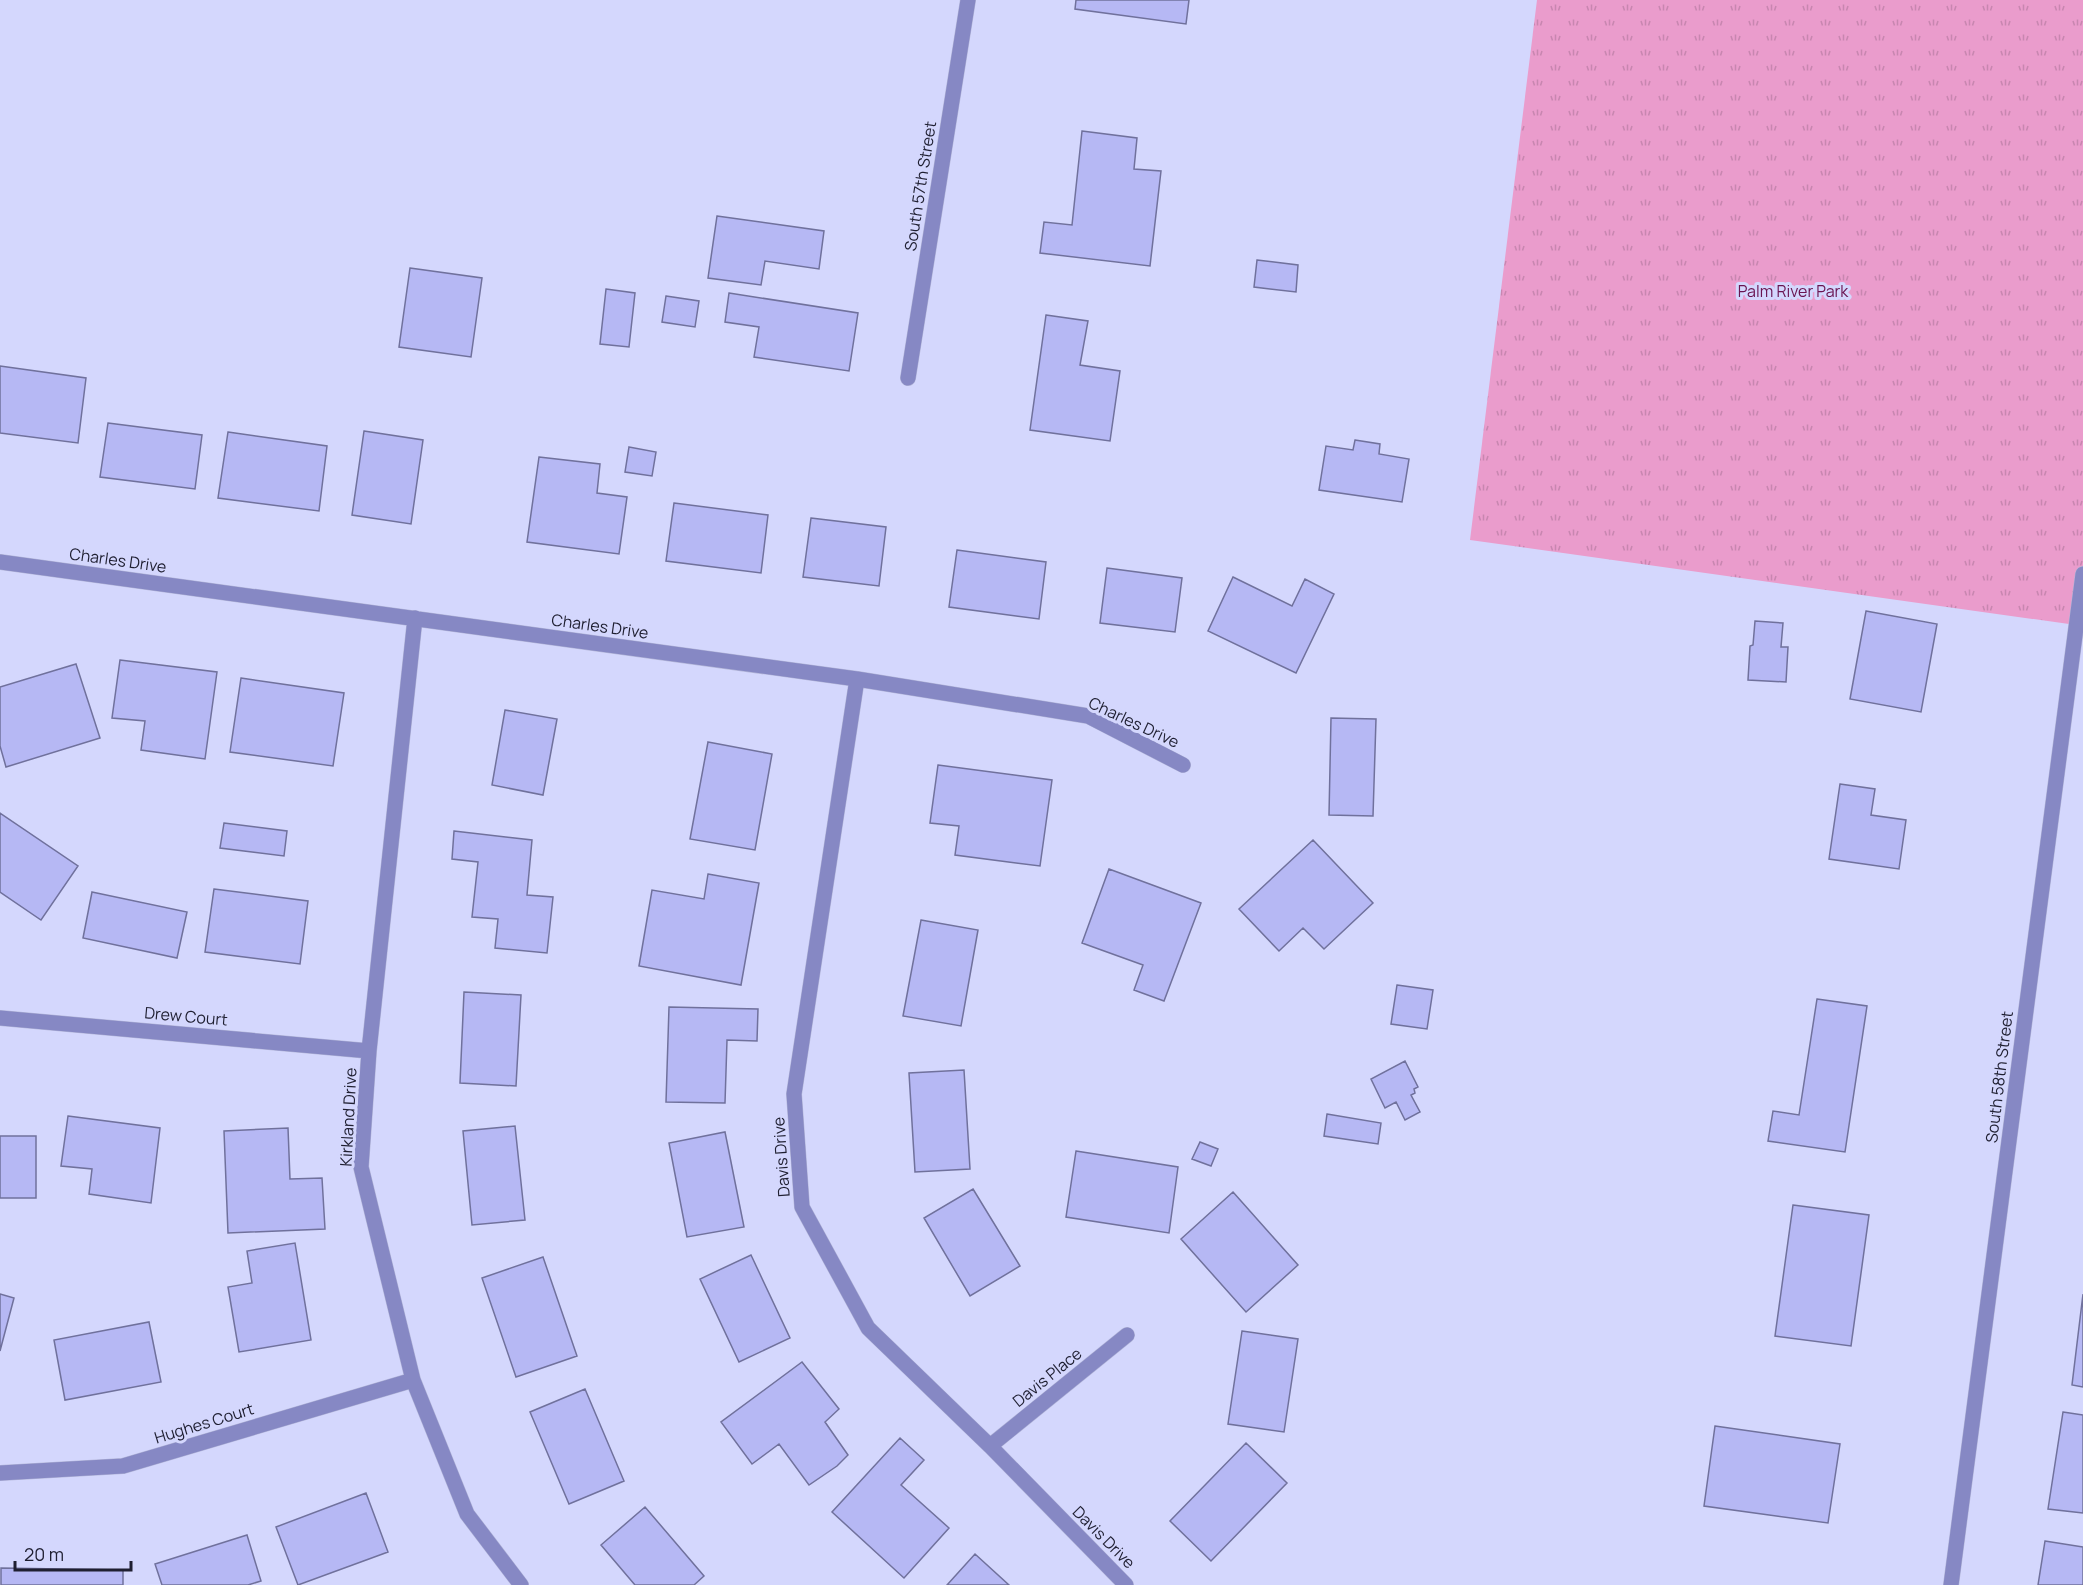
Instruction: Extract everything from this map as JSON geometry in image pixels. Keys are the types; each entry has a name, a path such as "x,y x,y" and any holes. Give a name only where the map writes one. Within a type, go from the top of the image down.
{"street":[{"name":"South 57th Street","path":"908,378 968,0"},
{"name":"Charles Drive","path":"0,562 857,679 1088,716 1183,765"},
{"name":"South 58th Street","path":"1951,1585 2083,574"},
{"name":"Kirkland Drive","path":"415,618 369,1051 361,1167 413,1380 467,1515 520,1585"},
{"name":"Davis Drive","path":"857,679 794,1094 802,1207 868,1328 990,1446 1126,1585"},
{"name":"Drew Court","path":"0,1018 369,1051"},
{"name":"Davis Place","path":"990,1446 1127,1335"},
{"name":"Hughes Court","path":"0,1473 123,1466 413,1380"}],"green space":[{"name":"Palm River Park","path":"1537,0 2083,0 2083,626 1470,540"}],"building":[{"path":"1076,0 1189,0 1186,24 1075,9"},
{"path":"1082,131 1137,138 1134,169 1161,171 1150,266 1040,253 1044,222 1072,225"},
{"path":"717,216 824,231 819,269 765,261 761,285 708,278"},
{"path":"1257,260 1298,265 1296,292 1254,287"},
{"path":"410,268 482,278 471,357 399,347"},
{"path":"606,289 635,293 629,347 600,344"},
{"path":"729,293 858,313 849,371 754,357 759,327 725,322"},
{"path":"666,296 699,301 695,327 662,322"},
{"path":"1046,315 1088,321 1080,365 1120,371 1110,441 1030,430"},
{"path":"0,366 86,378 78,443 0,433"},
{"path":"108,423 202,435 195,489 100,477"},
{"path":"364,431 423,440 411,524 352,515"},
{"path":"228,432 327,446 319,511 218,498"},
{"path":"1355,440 1380,444 1379,454 1409,459 1402,502 1319,490 1326,446 1353,450"},
{"path":"629,447 656,452 652,476 625,472"},
{"path":"539,457 600,464 597,493 627,497 619,554 527,542"},
{"path":"674,503 768,515 761,573 666,561"},
{"path":"811,518 886,527 879,586 803,577"},
{"path":"957,550 1046,562 1039,619 949,607"},
{"path":"1107,568 1182,578 1175,632 1100,623"},
{"path":"1233,577 1292,606 1305,579 1334,594 1296,673 1208,631"},
{"path":"1866,611 1937,624 1921,712 1850,699"},
{"path":"1755,621 1783,623 1781,647 1788,647 1786,682 1748,680 1750,646 1753,645"},
{"path":"120,660 217,672 205,759 141,750 145,721 112,718"},
{"path":"76,664 100,738 6,767 0,746 0,687"},
{"path":"241,678 344,693 333,766 230,752"},
{"path":"505,710 557,719 543,795 492,785"},
{"path":"1331,718 1376,719 1373,816 1329,815"},
{"path":"708,742 772,754 755,850 690,839"},
{"path":"938,765 1052,780 1040,866 955,855 959,826 930,823"},
{"path":"1840,784 1875,789 1871,815 1906,820 1899,869 1829,859"},
{"path":"0,813 78,866 41,920 0,892"},
{"path":"224,823 287,831 284,856 220,848"},
{"path":"454,831 532,840 527,895 553,897 547,953 495,948 498,919 472,917 478,862 452,859"},
{"path":"1313,840 1373,903 1324,949 1303,928 1279,951 1239,909"},
{"path":"1109,869 1201,903 1164,1001 1134,990 1143,965 1082,943"},
{"path":"708,874 759,883 741,985 639,966 652,890 704,899"},
{"path":"214,889 308,901 300,964 205,952"},
{"path":"92,892 187,912 177,958 83,938"},
{"path":"921,920 978,930 961,1026 903,1016"},
{"path":"1397,985 1433,990 1427,1029 1391,1024"},
{"path":"464,992 521,995 516,1086 460,1083"},
{"path":"1817,999 1867,1006 1845,1152 1768,1141 1773,1111 1799,1115"},
{"path":"669,1007 758,1009 757,1041 727,1040 725,1103 666,1102"},
{"path":"1405,1061 1418,1087 1411,1095 1420,1112 1405,1120 1396,1102 1385,1108 1371,1079"},
{"path":"964,1070 970,1169 915,1172 909,1073"},
{"path":"1327,1114 1381,1123 1378,1144 1324,1136"},
{"path":"68,1116 160,1128 151,1203 89,1194 92,1169 61,1166"},
{"path":"515,1126 525,1220 472,1225 463,1131"},
{"path":"288,1128 290,1179 322,1178 325,1229 228,1233 224,1131"},
{"path":"725,1132 744,1227 687,1237 669,1143"},
{"path":"0,1136 36,1136 36,1198 0,1198"},
{"path":"1200,1142 1218,1149 1211,1166 1192,1159"},
{"path":"1076,1151 1178,1167 1169,1233 1066,1217"},
{"path":"973,1189 1020,1266 970,1296 924,1218"},
{"path":"1233,1192 1298,1265 1246,1312 1181,1239"},
{"path":"1793,1205 1869,1215 1851,1346 1775,1336"},
{"path":"295,1243 311,1340 239,1352 228,1287 252,1283 247,1251"},
{"path":"751,1255 790,1338 739,1362 700,1279"},
{"path":"543,1257 577,1356 516,1377 482,1278"},
{"path":"0,1294 14,1298 0,1351"},
{"path":"2083,1294 2083,1387 2072,1385"},
{"path":"149,1322 161,1382 65,1400 54,1340"},
{"path":"1242,1331 1298,1339 1284,1432 1228,1424"},
{"path":"802,1362 839,1409 825,1422 848,1455 837,1466 809,1485 779,1444 752,1464 721,1422"},
{"path":"585,1389 624,1481 569,1504 530,1412"},
{"path":"2063,1412 2083,1415 2083,1513 2048,1509"},
{"path":"1715,1426 1840,1444 1828,1523 1704,1506"},
{"path":"900,1438 924,1460 901,1485 949,1528 904,1578 832,1512"},
{"path":"1246,1443 1287,1483 1211,1561 1170,1521"},
{"path":"366,1493 388,1552 298,1585 276,1527"},
{"path":"645,1507 704,1576 694,1585 635,1585 601,1545"},
{"path":"247,1535 261,1581 248,1585 162,1585 155,1564"},
{"path":"2045,1541 2083,1547 2083,1585 2038,1585"},
{"path":"975,1554 1009,1585 947,1585"},
{"path":"1,1568 123,1570 123,1585 1,1585"}]}
